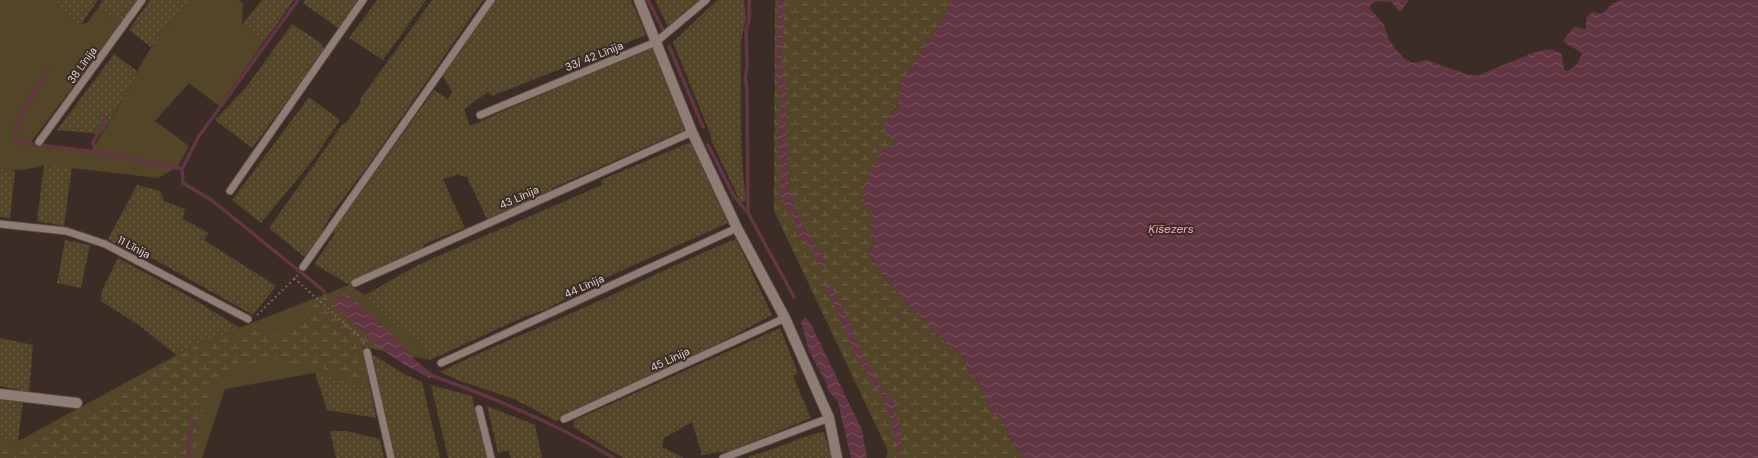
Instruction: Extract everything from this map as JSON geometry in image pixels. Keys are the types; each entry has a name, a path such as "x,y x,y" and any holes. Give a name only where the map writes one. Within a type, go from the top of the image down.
{"street":[{"path":"639,0 692,132 737,228 784,318 829,418 837,458"},
{"path":"0,394 77,402"}],"lane":[{"name":"38 Līnija","path":"39,142 142,0"},
{"path":"230,191 362,0"},
{"path":"303,267 490,0"},
{"name":"33/ 42 Līnija","path":"480,114 656,42 706,0"},
{"name":"43 Līnija","path":"355,283 692,132"},
{"name":"11 Līnija","path":"0,224 66,231 105,244 248,319"},
{"name":"44 Līnija","path":"441,363 737,228"},
{"name":"45 Līnija","path":"564,419 784,318"},
{"path":"367,352 391,458"},
{"path":"479,409 491,458"},
{"path":"723,458 829,418"}],"path":[{"path":"248,319 255,317 298,275"},
{"path":"294,278 361,338 367,352"}],"green space":[{"path":"0,0 57,0 61,14 81,24 87,23 98,8 121,23 31,142 91,152 134,81 138,70 150,49 187,3 187,0 238,0 243,3 242,25 264,42 219,106 189,83 155,121 189,146 178,166 159,178 44,165 22,170 0,169"},
{"path":"57,0 98,0 81,24 61,14"},
{"path":"103,0 137,0 121,23 98,8"},
{"path":"150,0 187,0 187,3 151,47 129,30"},
{"path":"262,0 294,0 264,42 242,25"},
{"path":"305,0 358,0 338,28 303,3"},
{"path":"377,0 426,0 383,60 349,38"},
{"path":"432,0 483,0 365,170 336,208 323,228 323,234 306,258 269,228 342,125 346,123 361,102 359,101"},
{"path":"495,0 631,0 646,35 492,96 488,92 464,109 470,126 651,46 687,129 487,219 467,177 459,174 443,179 465,228 426,243 417,253 353,287 314,264 334,235 334,230 434,90 448,99 452,92 442,75"},
{"path":"655,0 699,0 669,29"},
{"path":"717,0 744,0 746,18 741,41 741,118 742,164 746,200 741,203 711,140 711,136 673,42"},
{"path":"775,0 949,0 949,8 900,84 898,105 892,111 888,136 893,137 896,143 892,146 870,209 873,211 870,231 873,239 873,245 868,254 872,261 877,264 882,275 913,311 921,316 931,330 965,358 967,369 979,381 992,413 1000,416 1013,444 1022,454 1023,458 886,458 888,451 774,211"},
{"path":"292,24 321,43 325,50 252,148 215,120 248,85"},
{"path":"114,54 137,71 134,81 101,134 57,130"},
{"path":"309,97 340,120 313,160 261,223 232,200"},
{"path":"691,142 728,223 594,283 547,309 526,316 430,360 421,347 365,295 422,263 602,185 601,180"},
{"path":"44,165 72,167 64,226 37,221"},
{"path":"0,169 15,171 10,218 0,217"},
{"path":"137,185 160,191 164,201 185,209 183,219 209,233 204,240 276,286 253,315 134,248 131,252 108,239"},
{"path":"736,239 772,315 724,341 556,421 514,399 460,381 440,372 492,347"},
{"path":"65,240 90,245 81,288 57,283"},
{"path":"118,258 192,298 240,328 195,345 176,355 140,326 101,301 102,291"},
{"path":"349,285 365,295 421,347 430,360 363,347 370,387 315,373 225,389 202,458 0,458 0,439 18,441 195,345"},
{"path":"324,291 335,300 334,305 378,347 357,343 366,382 316,366 266,359 231,373 211,389 198,427 194,458 0,458 0,448 32,447 29,446 52,429 79,414 96,409 97,404 140,376 195,346 256,330 285,335 292,324 300,322 322,296"},
{"path":"780,328 798,373 793,376 811,418 734,450 702,455 692,422 664,438 662,447 684,458 623,458 573,427 575,420"},
{"path":"0,338 33,345 29,392 0,386"},
{"path":"372,354 404,374 422,382 440,458 395,458"},
{"path":"315,373 370,387 376,418 327,410"},
{"path":"431,385 472,396 487,458 448,458"},
{"path":"0,399 23,401 18,441 0,439"},
{"path":"487,406 535,425 542,458 511,458 508,450 498,453"},
{"path":"330,431 346,431 380,439 384,458 336,458"},
{"path":"824,432 832,458 749,458 749,456"}],"water":[{"path":"778,0 785,0 782,69 788,96 786,105 788,182 794,204 826,263 822,269 811,248 799,236 793,219 781,198 781,174 778,147 781,95 775,77 777,65 775,44 778,37"},
{"name":"Ķīšezers","path":"949,0 1409,0 1400,12 1391,2 1376,1 1369,7 1384,25 1389,40 1403,58 1413,63 1426,60 1469,75 1479,75 1535,52 1550,49 1561,53 1564,69 1567,71 1577,64 1582,54 1563,41 1574,27 1586,29 1586,18 1592,12 1602,14 1613,3 1622,0 1758,0 1758,458 1023,458 1022,454 1013,444 1000,416 992,413 979,381 967,369 965,358 931,330 921,316 913,311 882,275 877,264 872,261 868,254 873,245 870,227 873,211 865,208 862,192 881,149 892,146 896,143 893,137 888,136 885,132 885,122 898,105 900,84 949,8"},
{"path":"830,283 853,328 855,339 882,389 897,405 894,413 901,429 900,458 897,458 898,452 891,420 881,394 860,364 826,287"},
{"path":"343,294 348,295 397,339 416,361 434,375 430,378 405,365 378,347 334,305 335,300"},
{"path":"805,317 810,322 862,430 867,458 851,458 838,402 829,392 826,383 809,351 801,322"}],"waterway":[{"path":"298,0 199,136 182,169 183,183 210,199 324,291"},
{"path":"648,0 663,30"},
{"path":"749,0 749,20 746,30 747,67 745,79 747,88 748,213 794,297"},
{"path":"669,46 703,127"},
{"path":"48,70 23,111 13,133 17,142 96,152"},
{"path":"106,117 93,143 96,152 182,169"},
{"path":"708,145 734,196 748,213"},
{"path":"433,376 525,412 614,458"},
{"path":"187,458 192,420"}]}
